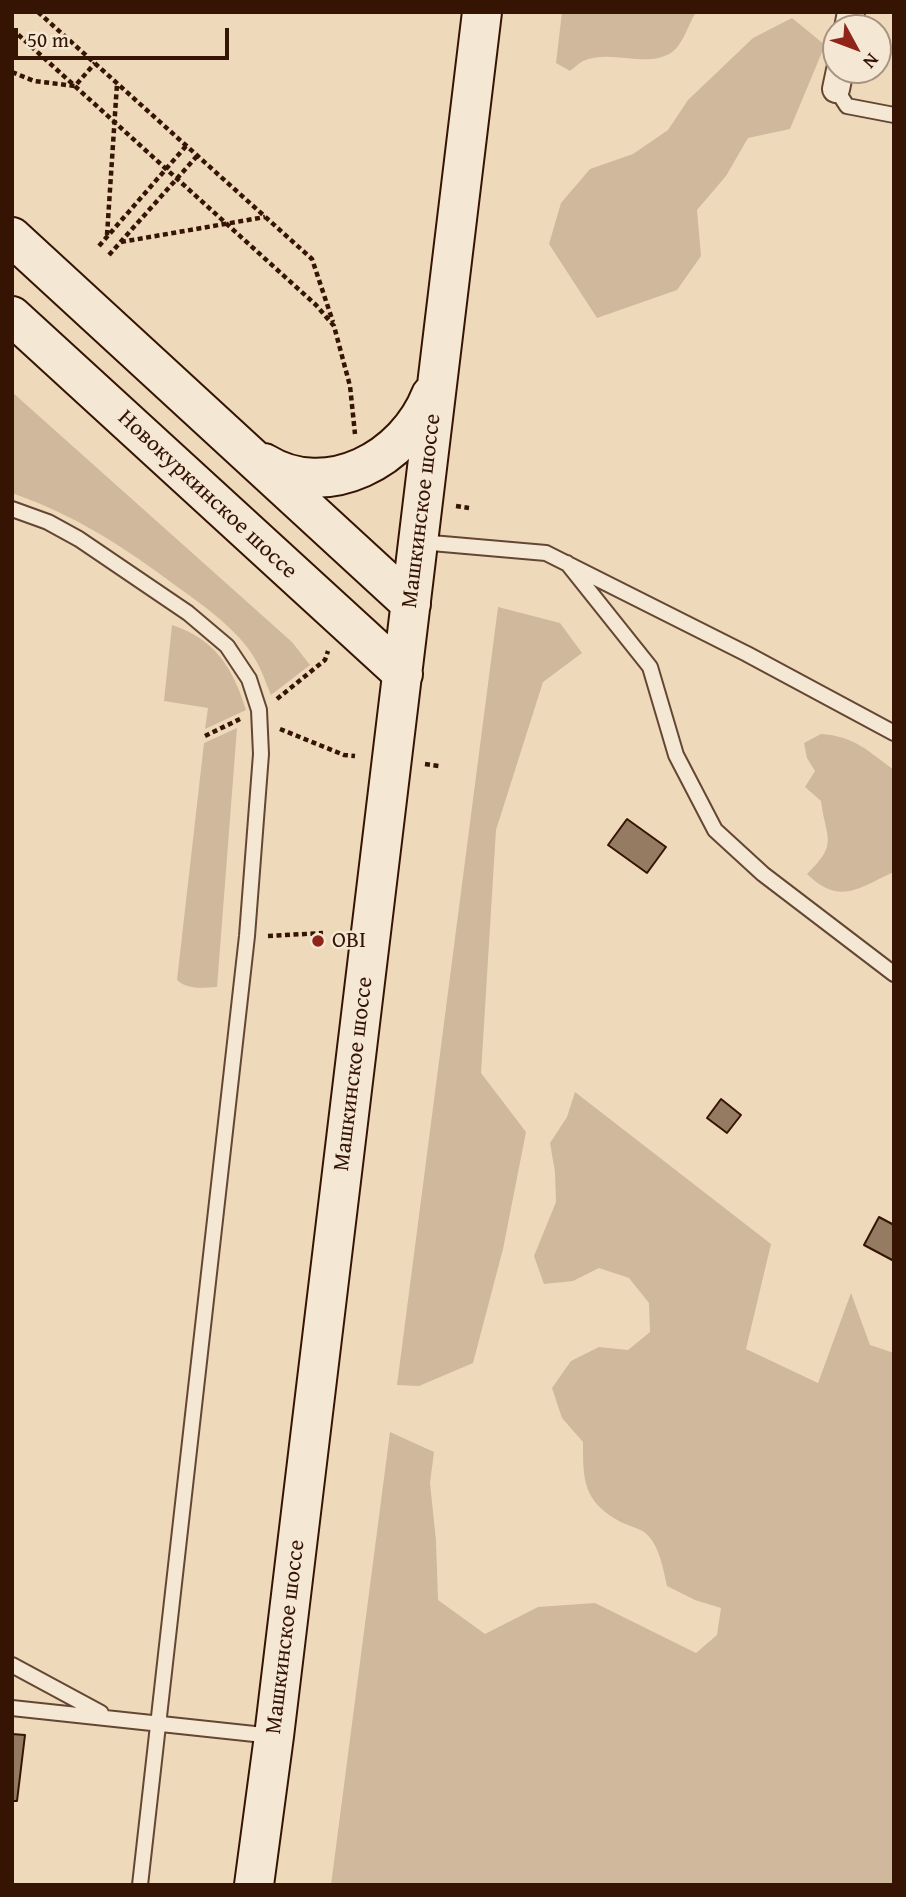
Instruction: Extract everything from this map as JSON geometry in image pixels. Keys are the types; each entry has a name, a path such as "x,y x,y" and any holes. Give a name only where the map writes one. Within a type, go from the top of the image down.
{"main road":[{"name":"Машкинское шоссе","path":"254,1885 482,12"},
{"path":"12,237 411,604"},
{"name":"Новокуркинское шоссе","path":"12,316 403,674"},
{"path":"250,454 288,474 306,477 327,478 361,470 395,446 425,412 437,380"}],"lane":[{"path":"839,84 847,106 894,115"},
{"path":"12,509 48,522 79,539 188,612 227,646 249,679 259,710 254,718 261,754 236,1043 141,1885"},
{"path":"418,542 546,552 747,654 894,733"},
{"path":"567,564 650,667 676,755 715,830 763,874 894,974"},
{"path":"12,1665 108,1717"},
{"path":"12,1708 274,1736"}],"path":[{"path":"38,12 312,259 350,386 354,429"},
{"path":"12,29 316,305 334,327"},
{"path":"75,86 95,63"},
{"path":"12,72 34,81 75,86"},
{"path":"107,236 117,83"},
{"path":"99,246 186,146"},
{"path":"109,255 197,156"},
{"path":"121,242 266,217"},
{"path":"453,506 469,508"},
{"path":"273,702 325,660"},
{"path":"205,736 254,718 344,755 355,756"},
{"path":"425,764 439,766"},
{"path":"266,936 323,933"}],"shaded area":[{"path":"562,12 700,12 695,14 677,48 667,55 647,59 593,58 581,62 570,71 556,63"},
{"path":"792,18 822,43 822,52 790,129 748,138 726,176 697,210 701,256 677,290 597,318 549,244 561,203 590,169 633,154 668,130 688,100 753,38"},
{"path":"12,392 292,642 310,665 271,695 258,664 247,647 206,608 139,559 79,522 12,493"},
{"path":"498,607 560,623 582,653 543,682 496,830 481,1073 526,1132 503,1249 473,1363 419,1386 397,1385"},
{"path":"172,625 200,638 220,657 235,681 246,710 205,729 208,708 164,701"},
{"path":"237,728 217,987 191,987 177,980 204,743"},
{"path":"821,734 852,741 894,770 894,872 849,891 829,889 807,874 823,855 828,840 821,801 805,787 815,771 807,758 804,743"},
{"path":"575,1092 771,1244 746,1349 818,1383 851,1293 870,1345 894,1353 894,1885 331,1885 390,1432 434,1452 430,1483 438,1600 485,1634 538,1607 595,1603 696,1653 717,1635 721,1608 695,1600 667,1586 660,1556 649,1537 598,1506 585,1478 583,1442 562,1418 552,1388 571,1361 599,1347 628,1350 650,1332 649,1303 629,1278 599,1268 573,1281 544,1284 534,1256 556,1202 550,1143 567,1117"}],"building":[{"path":"627,819 666,847 647,873 608,845"},
{"path":"721,1099 741,1115 727,1133 707,1118"},
{"path":"879,1217 894,1225 894,1261 864,1245"},
{"path":"12,1734 25,1735 17,1801 12,1801"}],"place":[{"name":"OBI","path":"318,941"}]}
